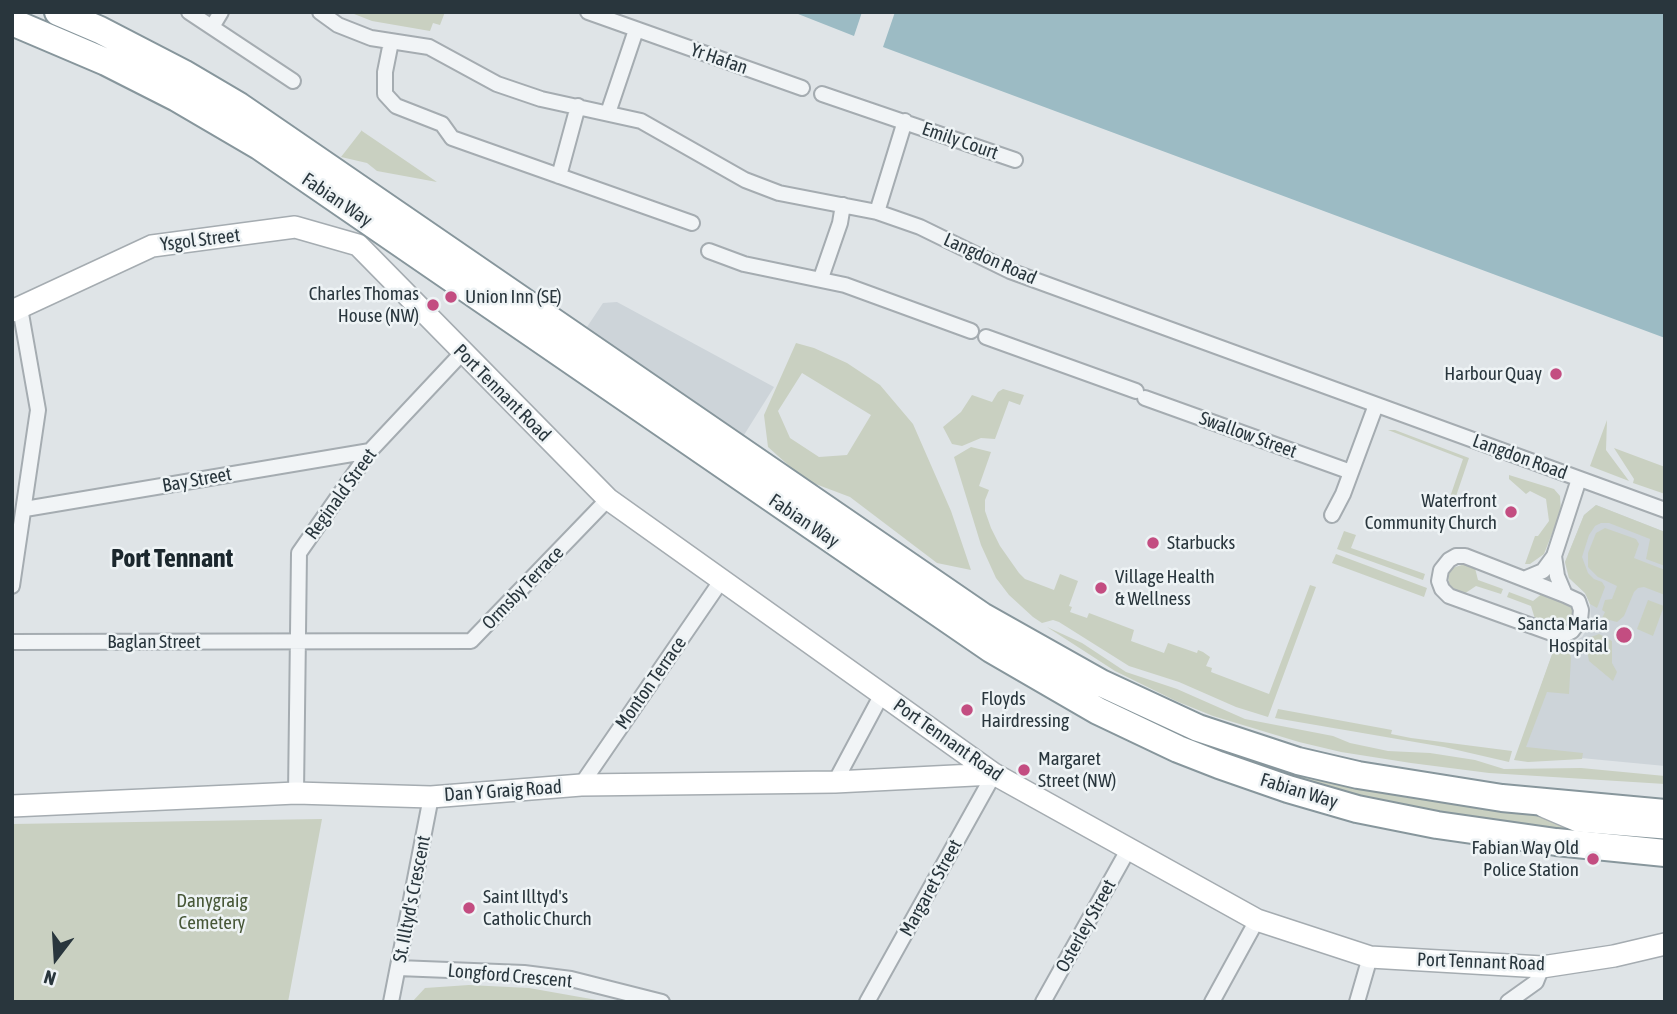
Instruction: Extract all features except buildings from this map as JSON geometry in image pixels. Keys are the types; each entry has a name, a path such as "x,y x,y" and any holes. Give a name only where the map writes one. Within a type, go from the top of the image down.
{"highway":[{"name":"Fabian Way","path":"58,12 112,36 239,106 982,616 1101,683 1198,728 1298,761 1400,783 1531,801 1665,813"},
{"name":"Fabian Way","path":"12,22 107,62 177,98 259,146 990,649 1098,711 1209,761 1288,789 1357,809 1437,825 1665,853"}],"street":[{"path":"189,12 293,80"},
{"path":"212,27 221,12"},
{"name":"Langdon Road","path":"320,12 338,25 371,38 429,47 497,84 541,99 641,121 745,180 779,193 877,212 920,227 1010,271 1665,510"},
{"name":"Yr Hafan","path":"588,12 802,88"},
{"path":"608,113 636,30"},
{"path":"391,42 385,72 385,94 397,106 442,124 452,138 519,164 692,223"},
{"name":"Emily Court","path":"822,94 1015,160"},
{"path":"559,176 578,106"},
{"name":"Emily Court","path":"877,212 905,121"},
{"path":"821,278 844,205"},
{"name":"Ysgol Street","path":"16,309 152,246 295,227 358,245"},
{"name":"Port Tennant Road","path":"358,245 608,499 995,774 1256,919 1370,957 1542,967 1614,956 1665,944"},
{"path":"709,251 744,264 845,285 971,331"},
{"path":"12,586 38,410 16,309"},
{"name":"Swallow Street","path":"986,337 1351,472"},
{"name":"Reginald Street","path":"296,793 299,553 370,451 462,353"},
{"path":"1332,515 1376,404"},
{"name":"Bay Street","path":"25,509 370,451"},
{"path":"1524,579 1543,571 1554,556 1579,479"},
{"name":"Ormsby Terrace","path":"296,641 471,641 608,499"},
{"path":"1456,556 1465,556 1565,595 1578,601 1580,621 1572,631 1557,635 1450,596 1442,589 1439,581 1441,570 1449,560 1456,556"},
{"path":"1554,556 1557,576 1565,595"},
{"name":"Monton Terrace","path":"581,785 721,581"},
{"name":"Baglan Street","path":"12,642 296,641"},
{"path":"835,782 882,694"},
{"name":"Dan Y Graig Road","path":"12,806 296,793 431,797 581,785 835,782 995,774"},
{"name":"Margaret Street","path":"867,1002 995,774"},
{"name":"St. Illtyd's Crescent","path":"391,1002 431,797"},
{"path":"1531,801 1578,821 1665,828"},
{"name":"Osterley Street","path":"1043,1002 1128,850"},
{"path":"1212,1002 1256,919"},
{"path":"1357,1002 1370,957"},
{"path":"1508,1002 1536,982 1542,967"},
{"name":"Longford Crescent","path":"398,968 524,973 571,979 662,1002"}],"shaded area":[{"path":"617,302 774,387 744,435 587,327 603,303"},
{"name":"Sancta Maria Hospital","path":"1596,505 1665,532 1665,766 1518,752 1555,646 1582,637 1591,623 1590,604 1585,593 1569,578 1565,562 1584,515"}],"green space":[{"path":"349,12 445,12 440,25 433,23 430,31 372,21"},
{"path":"362,130 437,182 377,171 367,163 341,157"},
{"path":"556,338 1177,730 1665,834 1665,846 1481,824 1274,778 1116,712"},
{"path":"796,343 847,363 880,385 913,424 951,511 971,570 937,563 850,497 805,480 768,447 764,415","holes":["802,373 871,415 847,455 819,457 790,438 778,411"]},
{"path":"1003,389 1024,395 1020,405 1009,401 995,439 981,438 962,446 952,444 943,427 961,412 972,395 992,402"},
{"path":"1607,420 1606,450 1629,481 1590,466"},
{"path":"1388,430 1395,430 1469,458 1452,508 1437,505 1440,495 1450,497 1463,459"},
{"path":"971,447 991,452 979,486 989,490 985,511 991,528 1019,573 1025,579 1054,590 1060,574 1078,581 1069,606 1072,607 1070,612 1087,618 1089,613 1134,630 1131,641 1164,653 1168,643 1197,653 1198,650 1210,657 1206,666 1212,668 1211,672 1269,694 1310,585 1316,587 1268,717 1236,707 1179,682 1129,666 1059,622 1053,620 1042,623 1033,617 1009,595 996,578 981,545 954,457"},
{"path":"1614,448 1665,467 1665,494 1633,483 1634,479"},
{"path":"1509,475 1554,489 1560,496 1561,511 1544,554 1530,564 1525,564 1535,536 1538,536 1549,521 1546,499 1530,491 1526,494 1509,479"},
{"path":"1596,505 1665,532 1665,566 1646,559 1650,539 1609,523 1595,526 1582,557 1588,573 1605,587 1597,608 1590,604 1585,593 1569,578 1565,562 1584,515"},
{"path":"1605,528 1636,539 1639,544 1634,558 1665,570 1665,595 1644,587 1638,588 1624,616 1617,622 1602,618 1605,612 1602,610 1605,600 1612,599 1617,586 1598,577 1588,567 1588,553 1596,533"},
{"path":"1344,531 1356,535 1351,548 1425,574 1423,580 1337,549"},
{"path":"1336,554 1427,588 1424,597 1332,563"},
{"path":"1465,564 1475,568 1478,580 1503,589 1501,594 1476,586 1464,594 1454,590 1449,584 1448,575 1452,568"},
{"path":"1509,592 1533,601 1544,592 1570,604 1572,619 1557,627 1535,619 1531,606 1507,597"},
{"path":"1648,600 1664,606 1653,636 1637,629"},
{"path":"1047,627 1082,643 1126,672 1177,689 1245,719 1333,736 1350,743 1388,751 1430,753 1475,760 1504,769 1581,768 1665,776 1665,784 1489,773 1341,752 1299,742 1213,716 1176,701 1115,671"},
{"path":"1599,634 1612,641 1612,663 1617,672 1613,681 1589,661 1587,650 1591,637"},
{"path":"1566,644 1571,657 1569,694 1547,692 1526,747 1583,753 1582,759 1528,762 1514,760 1555,646 1564,649"},
{"path":"1278,709 1392,730 1391,734 1411,738 1512,751 1509,762 1444,747 1275,718"},
{"name":"Danygraig Cemetery","path":"322,819 288,1002 12,1002 12,824"},
{"path":"469,985 529,988 608,1002 412,1002 425,988"}],"water":[{"path":"793,12 862,12 854,36"},
{"path":"895,12 1665,12 1665,338 883,47"}],"place":[{"name":"Union Inn (SE)","path":"451,297"},
{"name":"Charles Thomas House (NW)","path":"433,305"},
{"name":"Harbour Quay","path":"1556,374"},
{"name":"Waterfront Community Church","path":"1511,512"},
{"name":"Starbucks","path":"1153,543"},
{"name":"Village Health & Wellness","path":"1101,588"},
{"name":"Sancta Maria Hospital","path":"1624,635"},
{"name":"Floyds Hairdressing","path":"967,710"},
{"name":"Margaret Street (NW)","path":"1024,770"},
{"name":"Fabian Way Old Police Station","path":"1593,859"},
{"name":"Saint Illtyd's Catholic Church","path":"469,908"}],"district":[{"name":"Port Tennant","path":"172,559"}]}
